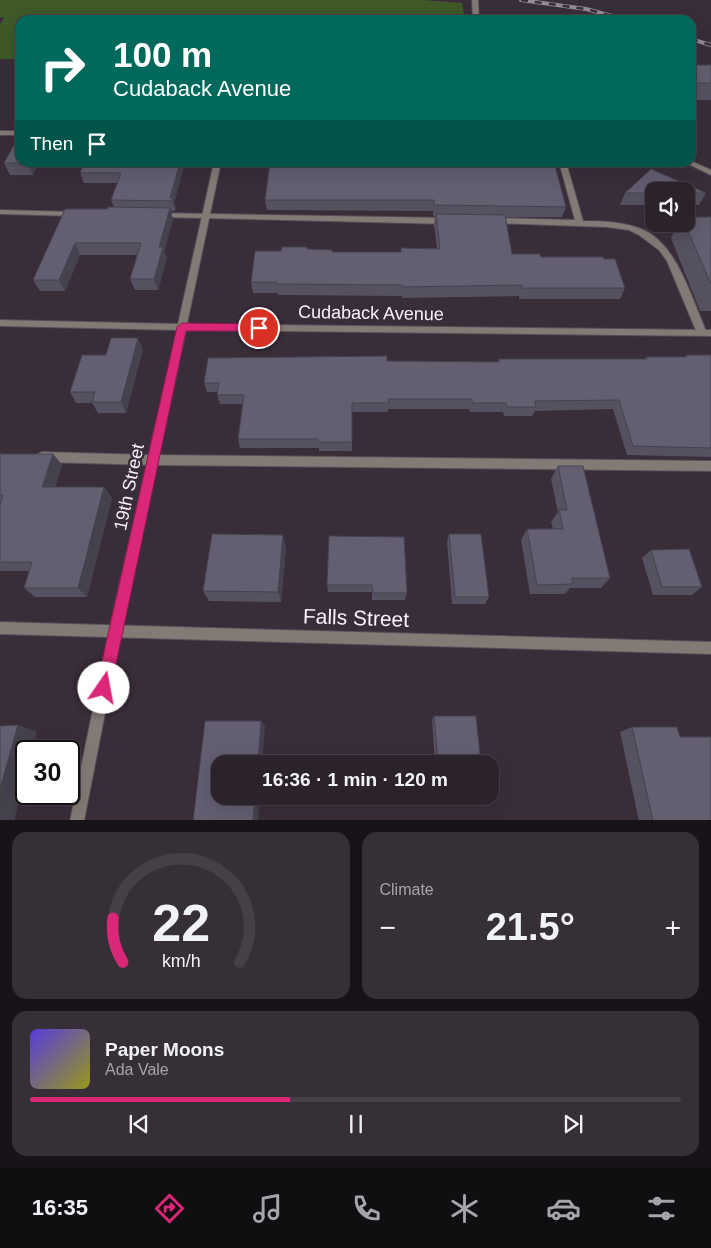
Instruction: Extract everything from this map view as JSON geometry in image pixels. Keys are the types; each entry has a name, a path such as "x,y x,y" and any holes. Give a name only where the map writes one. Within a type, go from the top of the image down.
{"street":[{"path":"475,0 476,15"},
{"path":"0,132 15,133"},
{"path":"696,166 711,173"},
{"name":"19th Street","path":"77,820 115,631 217,167"},
{"path":"563,167 580,223"},
{"path":"0,212 89,214"},
{"path":"148,215 462,221"},
{"path":"482,221 621,225 639,230 664,250 706,333"},
{"name":"Cudaback Avenue","path":"0,323 706,333"},
{"path":"29,456 153,460 711,466"},
{"name":"Falls Street","path":"0,628 711,648"}],"green space":[{"path":"0,0 423,0 462,3 464,15 15,15 15,59 0,59 0,24 4,18 0,17"}],"building":[{"path":"696,65 711,65 711,83 696,83"},
{"path":"15,143 15,163 4,163"},
{"path":"83,167 179,167 170,198 173,198 172,201 111,200 121,173 80,173"},
{"path":"269,167 555,167 566,207 434,205 434,200 265,200"},
{"path":"651,169 681,182 645,182 645,193 625,193"},
{"path":"695,188 706,193 695,193"},
{"path":"108,207 170,208 159,247 163,247 154,279 130,279 141,243 75,243 59,280 33,280 65,209 107,209"},
{"path":"436,214 505,215 512,254 540,254 541,257 603,257 604,259 615,259 625,288 522,288 522,285 403,287 403,285 276,284 277,282 251,282 255,251 281,251 282,247 307,247 307,249 332,250 332,252 401,252 401,248 440,249"},
{"path":"695,217 711,217 711,284 688,232 695,232"},
{"path":"111,338 138,338 121,402 92,402 95,392 70,392 82,355 106,355"},
{"path":"686,355 711,355 711,448 633,446 619,400 535,401 536,407 507,407 506,403 472,403 472,399 388,399 389,403 352,403 352,442 318,442 318,439 238,439 244,395 217,395 219,383 204,383 208,358 387,356 387,361 499,362 499,359 647,359 646,357 687,357"},
{"path":"0,454 53,454 42,487 104,487 78,588 24,588 32,562 0,562 0,505 3,495 0,495"},
{"path":"558,466 583,466 610,578 572,578 573,584 537,585 527,529 563,529 559,510 567,510"},
{"path":"212,534 283,535 278,592 203,591"},
{"path":"449,534 481,534 489,597 455,597"},
{"path":"329,536 404,537 407,593 373,593 372,585 327,585"},
{"path":"689,549 702,587 662,587 651,550"},
{"path":"434,716 476,716 480,755 437,755"},
{"path":"205,721 261,721 259,755 211,755 211,805 254,805 253,820 193,820"},
{"path":"18,725 0,789 0,726"},
{"path":"632,727 677,727 680,737 711,737 711,820 653,820"}],"railway":[{"path":"521,0 586,9 608,15"},
{"path":"696,40 711,45"}],"route":[{"path":"104,688 182,327 259,328"}]}
